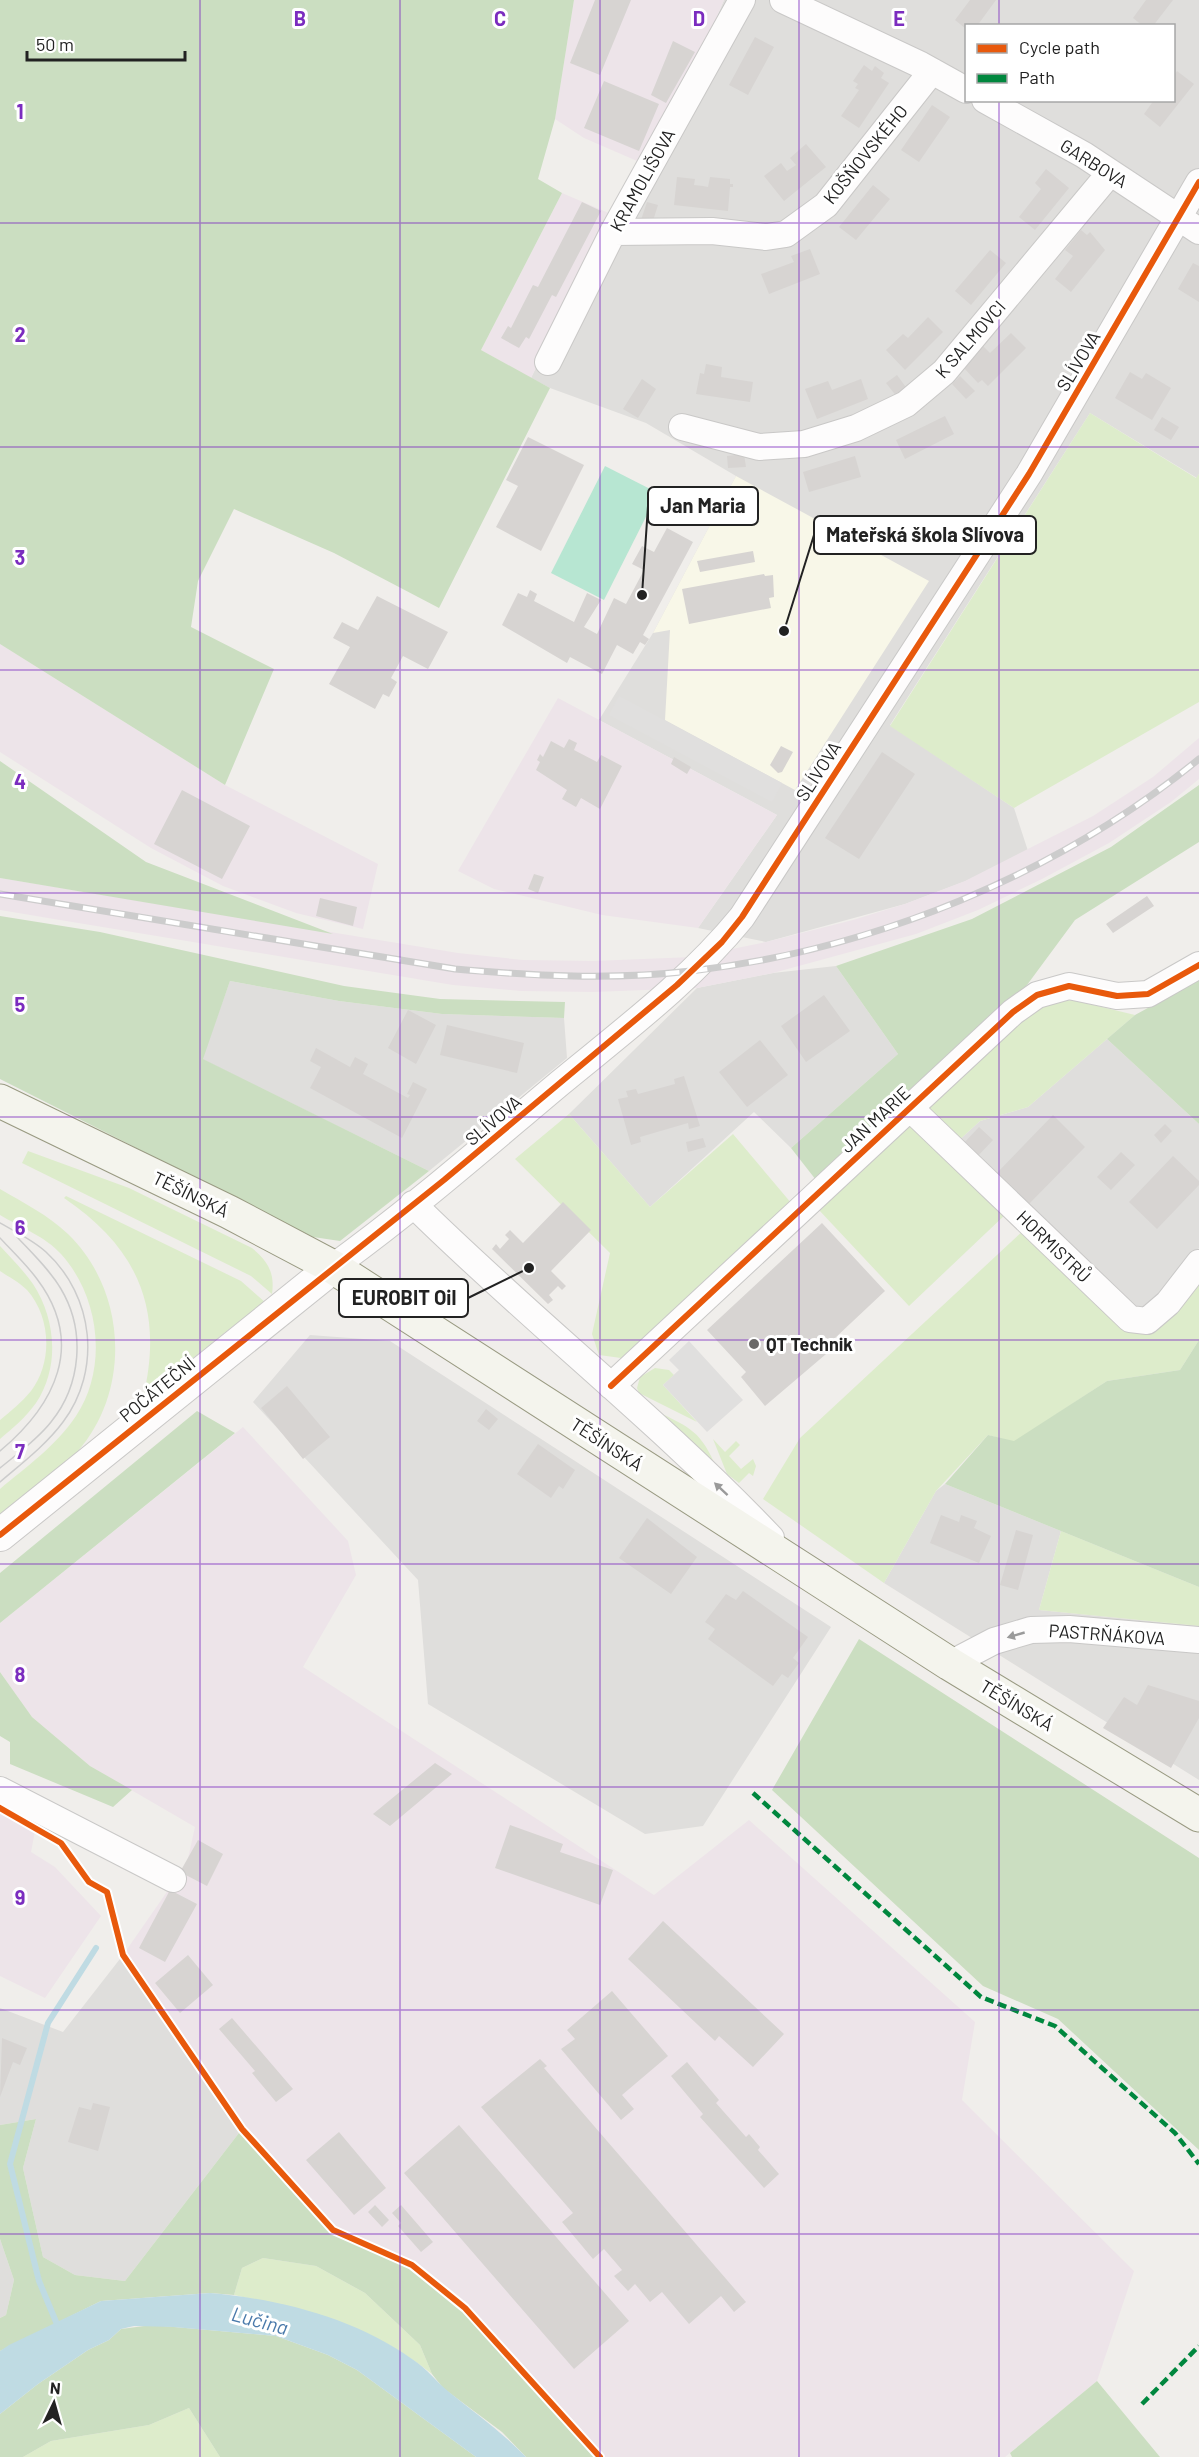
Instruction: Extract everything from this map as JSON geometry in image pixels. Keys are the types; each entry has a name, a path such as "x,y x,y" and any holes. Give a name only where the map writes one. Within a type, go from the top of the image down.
{"main road":[{"name":"TĚŠÍNSKÁ","path":"0,1101 229,1212 333,1267 792,1560 950,1664 1199,1815"}],"street":[{"name":"KRAMOLIŠOVA","path":"548,362 613,232 742,0"},
{"path":"783,0 932,71 965,89"},
{"name":"KOŠŇOVSKÉHO","path":"613,232 712,231 766,237 786,234 826,205 932,71"},
{"name":"GARBOVA","path":"988,102 1110,173 1189,225"},
{"name":"K SALMOVCI","path":"682,428 759,447 804,444 856,428 906,404 944,372 1110,173"},
{"name":"SLÍVOVA","path":"333,1267 413,1204 677,985 722,942 741,917 1189,225 1199,182"},
{"name":"JAN MARIE","path":"611,1386 1013,1012 1037,995 1069,986 1118,996 1148,994 1199,964"},
{"name":"HORMISTRŮ","path":"910,1108 1130,1319 1147,1321 1168,1303 1199,1263"},
{"path":"413,1204 443,1235 611,1386 749,1515 792,1560"},
{"name":"POČÁTEČNÍ","path":"0,1535 333,1267"},
{"name":"PASTRŇÁKOVA","path":"950,1664 994,1641 1032,1630 1069,1629 1199,1640"},
{"path":"0,1790 173,1879"}],"shaded area":[{"path":"574,0 724,0 708,38 644,164 584,138 555,119"},
{"path":"724,0 1199,0 1199,474 1197,478 1090,413 890,725 1014,808 1028,851 966,881 905,904 766,942 698,928 777,815 599,720 653,633 736,476 646,423 550,388 531,378 611,214 708,38"},
{"path":"562,193 611,214 531,378 481,350"},
{"path":"736,476 929,581 795,790 665,720 670,630 653,633"},
{"path":"0,644 225,785 378,864 363,929 296,913 223,886 151,848 0,752"},
{"path":"619,696 782,783 772,802 609,715"},
{"path":"558,698 777,815 698,928 602,915 494,889 458,871"},
{"path":"1199,738 1199,779 1171,802 1109,843 1042,879 978,910 916,934 773,973 697,988 593,992 521,991 453,985 0,910 0,878 458,953 523,960 593,961 693,957 766,942 853,920 905,904 965,881 1093,816 1153,777"},
{"path":"836,966 898,1054 791,1148 754,1112 650,1207 569,1114 697,988 773,973"},
{"path":"230,981 339,1001 442,1014 564,1018 567,1058 429,1171 202,1059"},
{"path":"1107,1039 1199,1124 1199,1248 1155,1307 1133,1306 956,1143 980,1121 1028,1107"},
{"path":"310,1335 390,1341 831,1627 703,1826 645,1834 428,1704 418,1580 253,1402"},
{"path":"689,1341 743,1400 707,1432 663,1385 679,1370 669,1360"},
{"path":"243,1427 348,1541 356,1575 303,1667 654,1895 749,1820 975,2022 962,2100 1134,2271 1097,2381 1005,2457 600,2457 465,2308 412,2265 333,2230 242,2129 123,1955 187,1863 195,1827 90,1766 32,1717 0,1672 0,1623"},
{"path":"945,1484 1061,1531 1039,1610 1199,1626 1199,1780 884,1583 936,1491"},
{"path":"0,1814 35,1831 31,1852 55,1867 101,1916 45,1998 0,1976"},
{"path":"123,1955 242,2129 125,2281 75,2275 43,2257 23,2168 36,2119 0,2125 0,2008 63,2032"},
{"path":"0,2239 14,2280 6,2315 0,2318"}],"green space":[{"path":"0,0 574,0 555,119 538,179 562,193 481,350 550,388 439,608 334,553 234,509 198,581 191,627 274,669 225,785 0,644"},
{"path":"1090,413 1196,478 1199,474 1199,702 1014,808 890,726"},
{"path":"605,466 658,493 604,600 551,573"},
{"path":"0,761 146,862 333,934 0,878"},
{"path":"1199,785 1199,842 1075,920 1027,985 816,1180 791,1148 898,1054 836,966 972,919 1111,847"},
{"path":"0,916 100,932 344,986 440,999 565,1002 564,1018 442,1014 339,1001 230,981 203,1059 429,1171 340,1241 313,1237 0,1079"},
{"path":"1199,980 1199,1124 1107,1039 1135,1015"},
{"path":"1073,1000 1135,1015 1028,1107 980,1121 956,1143 925,1107 1021,1019 1047,1002"},
{"path":"569,1114 650,1207 733,1134 792,1204 621,1358 599,1355 592,1334 610,1253 515,1159"},
{"path":"912,1122 1006,1214 909,1306 818,1209"},
{"path":"28,1151 129,1188 252,1248 269,1268 272,1294 251,1276 22,1163"},
{"path":"0,1189 52,1221 68,1234 87,1257 102,1283 111,1311 115,1340 114,1370 107,1399 95,1426 70,1459 0,1514 0,1489 50,1446 76,1416 93,1376 96,1355 91,1311 74,1271 48,1242 0,1215"},
{"path":"66,1196 241,1281 266,1303 250,1318 233,1326 143,1398 149,1366 150,1337 147,1309 139,1284 127,1260 111,1238 64,1198"},
{"path":"1025,1229 1129,1328 1199,1280 1199,1340 1180,1370 1107,1381 1014,1442 988,1435 936,1491 884,1583 763,1499 800,1438"},
{"path":"0,1246 33,1284 41,1298 50,1328 52,1359 44,1389 36,1403 0,1439 0,1420 24,1399 38,1379 46,1353 46,1340 45,1326 35,1301 24,1287 0,1271"},
{"path":"1199,1340 1199,1587 945,1484 988,1435 1014,1441 1107,1381 1180,1370"},
{"path":"655,1368 669,1370 674,1375 663,1385 697,1422 639,1393 637,1388 640,1377"},
{"path":"197,1411 235,1433 0,1623 0,1573"},
{"path":"656,1411 694,1432 706,1446 717,1469"},
{"path":"713,1439 725,1452 736,1441 740,1445 729,1456 741,1469 753,1459 756,1466 753,1476 749,1473 739,1483 727,1474"},
{"path":"1061,1531 1199,1587 1199,1626 1039,1610"},
{"path":"859,1639 1199,1858 1199,2150 1058,2019 983,1986 772,1790"},
{"path":"0,1672 32,1717 90,1766 132,1790 113,1807 10,1764 10,1742 0,1736"},
{"path":"36,2119 23,2168 43,2257 75,2275 125,2281 242,2129 333,2230 412,2265 465,2308 600,2457 526,2457 502,2432 443,2388 432,2374 420,2345 365,2293 316,2266 263,2258 242,2268 234,2295 210,2293 101,2301 0,2351 0,2318 6,2315 14,2280 0,2239 0,2125"},
{"path":"263,2258 316,2266 365,2293 420,2345 432,2374 385,2343 361,2331 314,2314 234,2295 242,2268"},
{"path":"152,2325 276,2336 328,2355 357,2370 476,2457 220,2457 189,2408 149,2425 51,2441 23,2457 0,2457 0,2414 38,2384 88,2350 109,2340 121,2329"},
{"path":"1097,2381 1160,2457 1012,2457 1010,2453"},
{"path":"189,2408 220,2457 23,2457 51,2441 149,2425"}],"water":[{"name":"Lučina","path":"210,2293 289,2306 316,2313 366,2332 418,2363 526,2457 476,2457 357,2370 328,2355 276,2336 173,2327 134,2326 121,2329 109,2340 88,2350 38,2384 0,2414 0,2351 9,2345 101,2301"}],"building":[{"path":"595,0 631,0 600,75 570,63"},
{"path":"970,0 996,0 978,24 965,24 965,28 955,20"},
{"path":"1146,0 1173,0 1155,24 1140,24 1133,18"},
{"path":"755,37 774,47 748,95 729,85"},
{"path":"673,41 695,52 666,103 651,95"},
{"path":"864,65 872,71 875,66 884,73 881,78 889,83 859,128 841,116 859,90 855,88 858,84 853,81"},
{"path":"1177,71 1194,84 1160,127 1144,114 1153,102 1175,102"},
{"path":"604,81 659,104 639,151 584,128"},
{"path":"932,105 950,117 919,162 901,150"},
{"path":"806,144 826,167 784,201 764,176 781,163 787,171 796,165 790,158"},
{"path":"1046,169 1069,188 1035,230 1019,217 1041,189 1035,183"},
{"path":"677,177 695,179 694,185 708,187 710,177 730,179 733,187 730,187 728,211 674,205"},
{"path":"873,185 890,199 856,240 839,227"},
{"path":"582,202 601,211 556,297 552,295 529,339 526,337 519,348 501,338 508,326 511,328 533,285 538,287"},
{"path":"647,202 658,205 652,224 641,220"},
{"path":"1081,230 1087,235 1090,232 1105,250 1071,292 1055,279 1073,256 1065,250"},
{"path":"810,249 820,274 769,294 761,274 794,262 791,256"},
{"path":"990,250 1006,263 971,305 955,291"},
{"path":"1193,263 1199,266 1199,302 1178,289"},
{"path":"928,317 943,332 905,370 886,350 903,334 908,338"},
{"path":"1011,333 1026,348 988,386 982,380 978,383 962,366 983,346 990,353"},
{"path":"706,364 722,367 721,377 753,382 750,402 696,394 700,373 704,374"},
{"path":"1130,372 1142,379 1146,373 1171,388 1152,420 1115,398"},
{"path":"897,375 908,390 897,397 886,383"},
{"path":"960,376 975,391 966,399 952,384"},
{"path":"642,379 656,389 638,418 623,409"},
{"path":"861,379 868,399 817,419 805,389 828,381 832,390"},
{"path":"945,416 954,434 905,459 896,440"},
{"path":"1162,417 1179,427 1171,440 1154,430"},
{"path":"528,437 584,465 541,551 496,527 518,486 506,480"},
{"path":"744,454 746,467 728,468 727,456"},
{"path":"855,456 861,477 809,492 803,472"},
{"path":"667,528 693,542 643,635 649,639 645,645 640,642 633,654 617,645 602,674 570,657 567,663 502,625 518,593 527,597 530,590 537,594 534,601 574,622 587,593 601,600 584,627 597,634 614,598 626,604 644,570 632,564 642,546 654,552"},
{"path":"753,551 755,562 700,572 697,561"},
{"path":"764,574 765,576 773,575 774,597 769,598 771,608 689,624 682,589"},
{"path":"377,596 448,632 428,669 403,656 391,678 397,682 389,697 383,694 375,709 329,684 350,647 333,638 342,622 358,630"},
{"path":"569,739 577,743 574,750 597,762 601,755 622,766 600,809 581,798 576,807 562,799 567,790 536,770 540,762 537,760 540,754 543,757 551,741 564,748"},
{"path":"781,746 793,752 782,772 778,773 770,765"},
{"path":"882,752 915,774 859,859 825,838"},
{"path":"674,757 691,767 687,774 671,764"},
{"path":"182,790 250,826 222,879 154,844"},
{"path":"534,874 544,877 538,893 528,889"},
{"path":"1147,896 1154,906 1113,933 1106,924"},
{"path":"320,898 357,907 353,926 316,916"},
{"path":"824,995 850,1031 806,1062 781,1026"},
{"path":"408,1010 436,1025 416,1064 388,1048"},
{"path":"447,1025 524,1043 517,1073 440,1055"},
{"path":"760,1040 788,1075 747,1107 719,1072"},
{"path":"316,1048 350,1067 355,1057 368,1064 363,1074 408,1098 410,1095 407,1094 413,1082 427,1089 402,1138 310,1088 321,1067 310,1061"},
{"path":"684,1076 700,1126 689,1129 688,1123 640,1137 641,1142 631,1145 618,1099 628,1097 626,1091 636,1089 638,1094 675,1084 674,1079"},
{"path":"1053,1115 1085,1147 1026,1207 994,1176"},
{"path":"1165,1124 1172,1131 1161,1143 1154,1135"},
{"path":"979,1127 993,1140 976,1158 962,1145"},
{"path":"703,1138 706,1147 688,1152 686,1142"},
{"path":"1121,1152 1135,1165 1111,1190 1097,1177"},
{"path":"1173,1156 1199,1181 1199,1185 1157,1229 1129,1202"},
{"path":"563,1202 591,1230 551,1271 566,1286 562,1290 558,1286 549,1295 553,1300 548,1304 492,1249 496,1244 500,1249 509,1239 505,1235 510,1230 523,1243"},
{"path":"822,1223 885,1291 835,1338 839,1343 765,1406 741,1377 746,1372 707,1330"},
{"path":"287,1386 330,1437 303,1459 261,1408"},
{"path":"486,1409 498,1419 489,1430 477,1421"},
{"path":"538,1444 575,1470 563,1489 559,1486 551,1498 517,1474"},
{"path":"941,1515 959,1522 961,1515 977,1521 974,1528 991,1536 979,1563 930,1543"},
{"path":"647,1518 697,1557 671,1594 619,1558"},
{"path":"1016,1530 1033,1535 1018,1590 1000,1585"},
{"path":"743,1591 808,1637 793,1658 799,1663 788,1678 782,1674 773,1686 708,1639 715,1629 705,1622 726,1594 736,1600"},
{"path":"1148,1685 1199,1701 1199,1718 1171,1768 1103,1728 1124,1697 1137,1705"},
{"path":"435,1763 452,1774 390,1826 373,1814"},
{"path":"510,1825 563,1844 560,1852 613,1870 600,1905 495,1868"},
{"path":"198,1840 223,1854 207,1886 180,1872"},
{"path":"170,1890 197,1904 165,1962 139,1948"},
{"path":"663,1921 784,2034 753,2067 719,2036 715,2041 628,1959"},
{"path":"188,1955 213,1985 180,2013 155,1983"},
{"path":"612,1991 668,2056 622,2095 634,2109 621,2120 561,2049 575,2039 567,2030"},
{"path":"232,2018 293,2089 276,2102 252,2073 255,2071 219,2029"},
{"path":"2,2038 27,2048 20,2065 13,2062 0,2097"},
{"path":"540,2059 547,2066 544,2068 746,2302 734,2312 721,2296 689,2324 662,2292 650,2302 635,2284 628,2291 614,2276 622,2270 604,2249 593,2259 562,2222 573,2213 481,2107"},
{"path":"687,2062 719,2100 716,2103 746,2137 749,2134 760,2147 758,2150 779,2174 764,2188 700,2117 703,2114 671,2076"},
{"path":"93,2103 110,2107 98,2151 68,2142 79,2107 91,2110"},
{"path":"459,2125 629,2321 574,2369 404,2173"},
{"path":"339,2132 386,2188 354,2215 306,2160"},
{"path":"375,2205 389,2220 382,2227 368,2212"},
{"path":"401,2205 433,2242 421,2252 398,2226 401,2223 392,2213"}],"waterway":[{"path":"59,2329 39,2281 10,2164 48,2023 96,1948"}],"tram line":[{"path":"0,1223 41,1248 62,1270 83,1311 87,1334 84,1380 75,1402 56,1430 0,1482"},
{"path":"0,1468 33,1441 51,1422 69,1392 77,1357 77,1340 69,1305 57,1282 17,1237"},
{"path":"0,1238 33,1273 52,1303 60,1327 61,1350 57,1372 49,1394 36,1414 0,1451"}],"railway":[{"path":"0,894 455,969 573,976 691,971 759,961 827,945 894,925 960,901 1024,872 1085,838 1144,801 1199,759"}],"marked path":[{"path":"753,1793 981,1997 1055,2026 1175,2133 1199,2164"},
{"path":"1142,2404 1199,2346"}],"cycle path":[{"path":"0,1535 444,1180 677,985 722,942 742,917 1029,474 1199,182"},
{"path":"611,1386 1013,1012 1037,995 1069,986 1117,996 1148,994 1199,965"},
{"path":"0,1808 61,1843 89,1882 107,1892 123,1955 242,2129 333,2230 412,2265 465,2308 600,2457"}],"place":[{"name":"Jan Maria","path":"642,595"},
{"name":"Mateřská škola Slívova","path":"784,631"},
{"name":"EUROBIT Oil","path":"529,1268"},
{"name":"QT Technik","path":"754,1344"}]}
